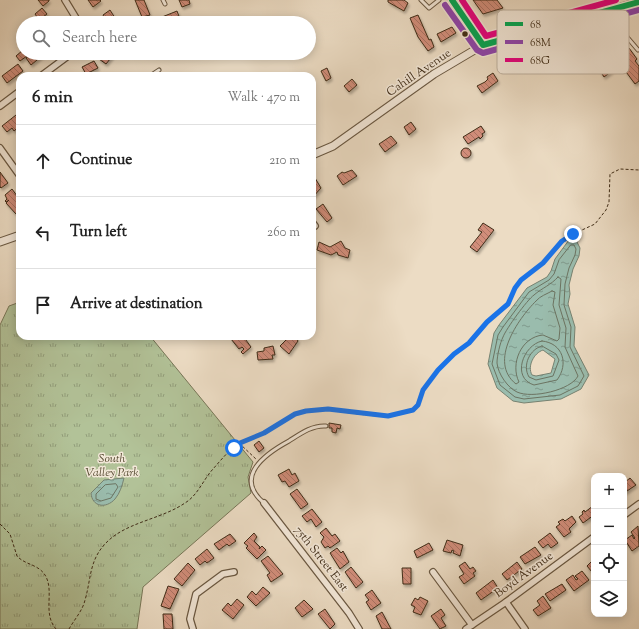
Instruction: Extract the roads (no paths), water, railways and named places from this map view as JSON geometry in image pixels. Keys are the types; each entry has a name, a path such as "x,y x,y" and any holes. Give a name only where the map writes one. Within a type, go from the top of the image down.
{"street":[{"path":"65,0 75,16"},
{"path":"452,0 483,46"},
{"name":"Cahill Avenue","path":"609,10 639,2"},
{"name":"Cahill Avenue","path":"316,153 332,146 434,74 483,46 497,42"},
{"path":"46,72 63,60"},
{"path":"0,106 16,94"},
{"path":"0,148 15,168"},
{"path":"0,242 16,236"},
{"name":"75th Street East","path":"264,503 349,613 359,629"},
{"path":"627,513 639,504"},
{"name":"Boyd Avenue","path":"466,629 506,602 591,539"},
{"path":"193,629 190,619 196,594 223,574 234,572"},
{"path":"433,572 472,625"},
{"path":"506,602 525,629"}],"lane":[{"path":"421,0 428,8 439,0"},
{"path":"629,39 638,50"},
{"path":"264,503 256,495 251,483 251,477 258,462 271,451 308,430 315,427 326,426"}],"water":[{"path":"569,240 576,240 580,248 579,256 573,269 569,285 570,294 568,304 575,327 574,346 589,375 581,389 561,399 524,403 513,401 497,388 488,364 494,333 527,288 547,277 551,271 555,259","holes":["543,350 555,359 551,373 536,376 532,375 530,368 532,360 537,354"]},
{"path":"124,478 122,487 115,499 104,505 97,504 94,501 91,493 104,480"}],"park label":[{"name":"South Valley Park","path":"112,466"}]}
